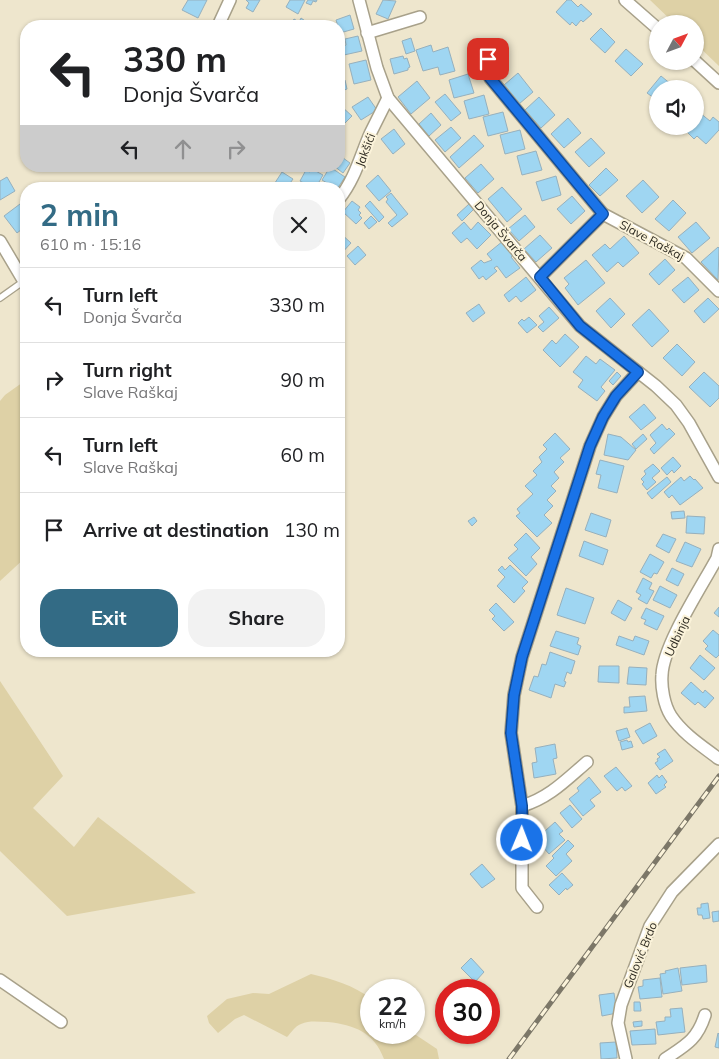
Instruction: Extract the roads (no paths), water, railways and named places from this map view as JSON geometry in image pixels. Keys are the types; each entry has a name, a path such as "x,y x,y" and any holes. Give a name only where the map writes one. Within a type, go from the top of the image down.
{"street":[{"path":"221,20 230,0"},
{"name":"Donja Švarča","path":"358,0 388,98 580,326 656,386 676,405 689,423 719,478"},
{"path":"625,0 649,21"},
{"path":"367,33 420,17"},
{"name":"Slave Raškaj","path":"488,59 490,78 603,214 686,258 719,291"},
{"path":"704,69 719,83"},
{"name":"Jakšići","path":"345,191 356,172 370,135 388,98"},
{"path":"540,277 603,214"},
{"path":"0,240 20,274"},
{"path":"537,907 522,888 522,806 511,733 514,695 522,657 590,446 603,417 616,396 638,372"},
{"name":"Udbinja","path":"718,554 669,648 662,674 664,695 670,714 688,735 719,759"},
{"path":"522,806 538,801 551,793 588,762"},
{"name":"Galović Brdo","path":"626,1059 618,1024 621,1005 650,926 672,892 719,844"},
{"path":"0,980 61,1022"},
{"path":"665,1059 688,1044 700,1030 705,1015"}],"lane":[{"path":"0,298 20,286"}],"railway":[{"path":"509,1059 719,776"}]}
